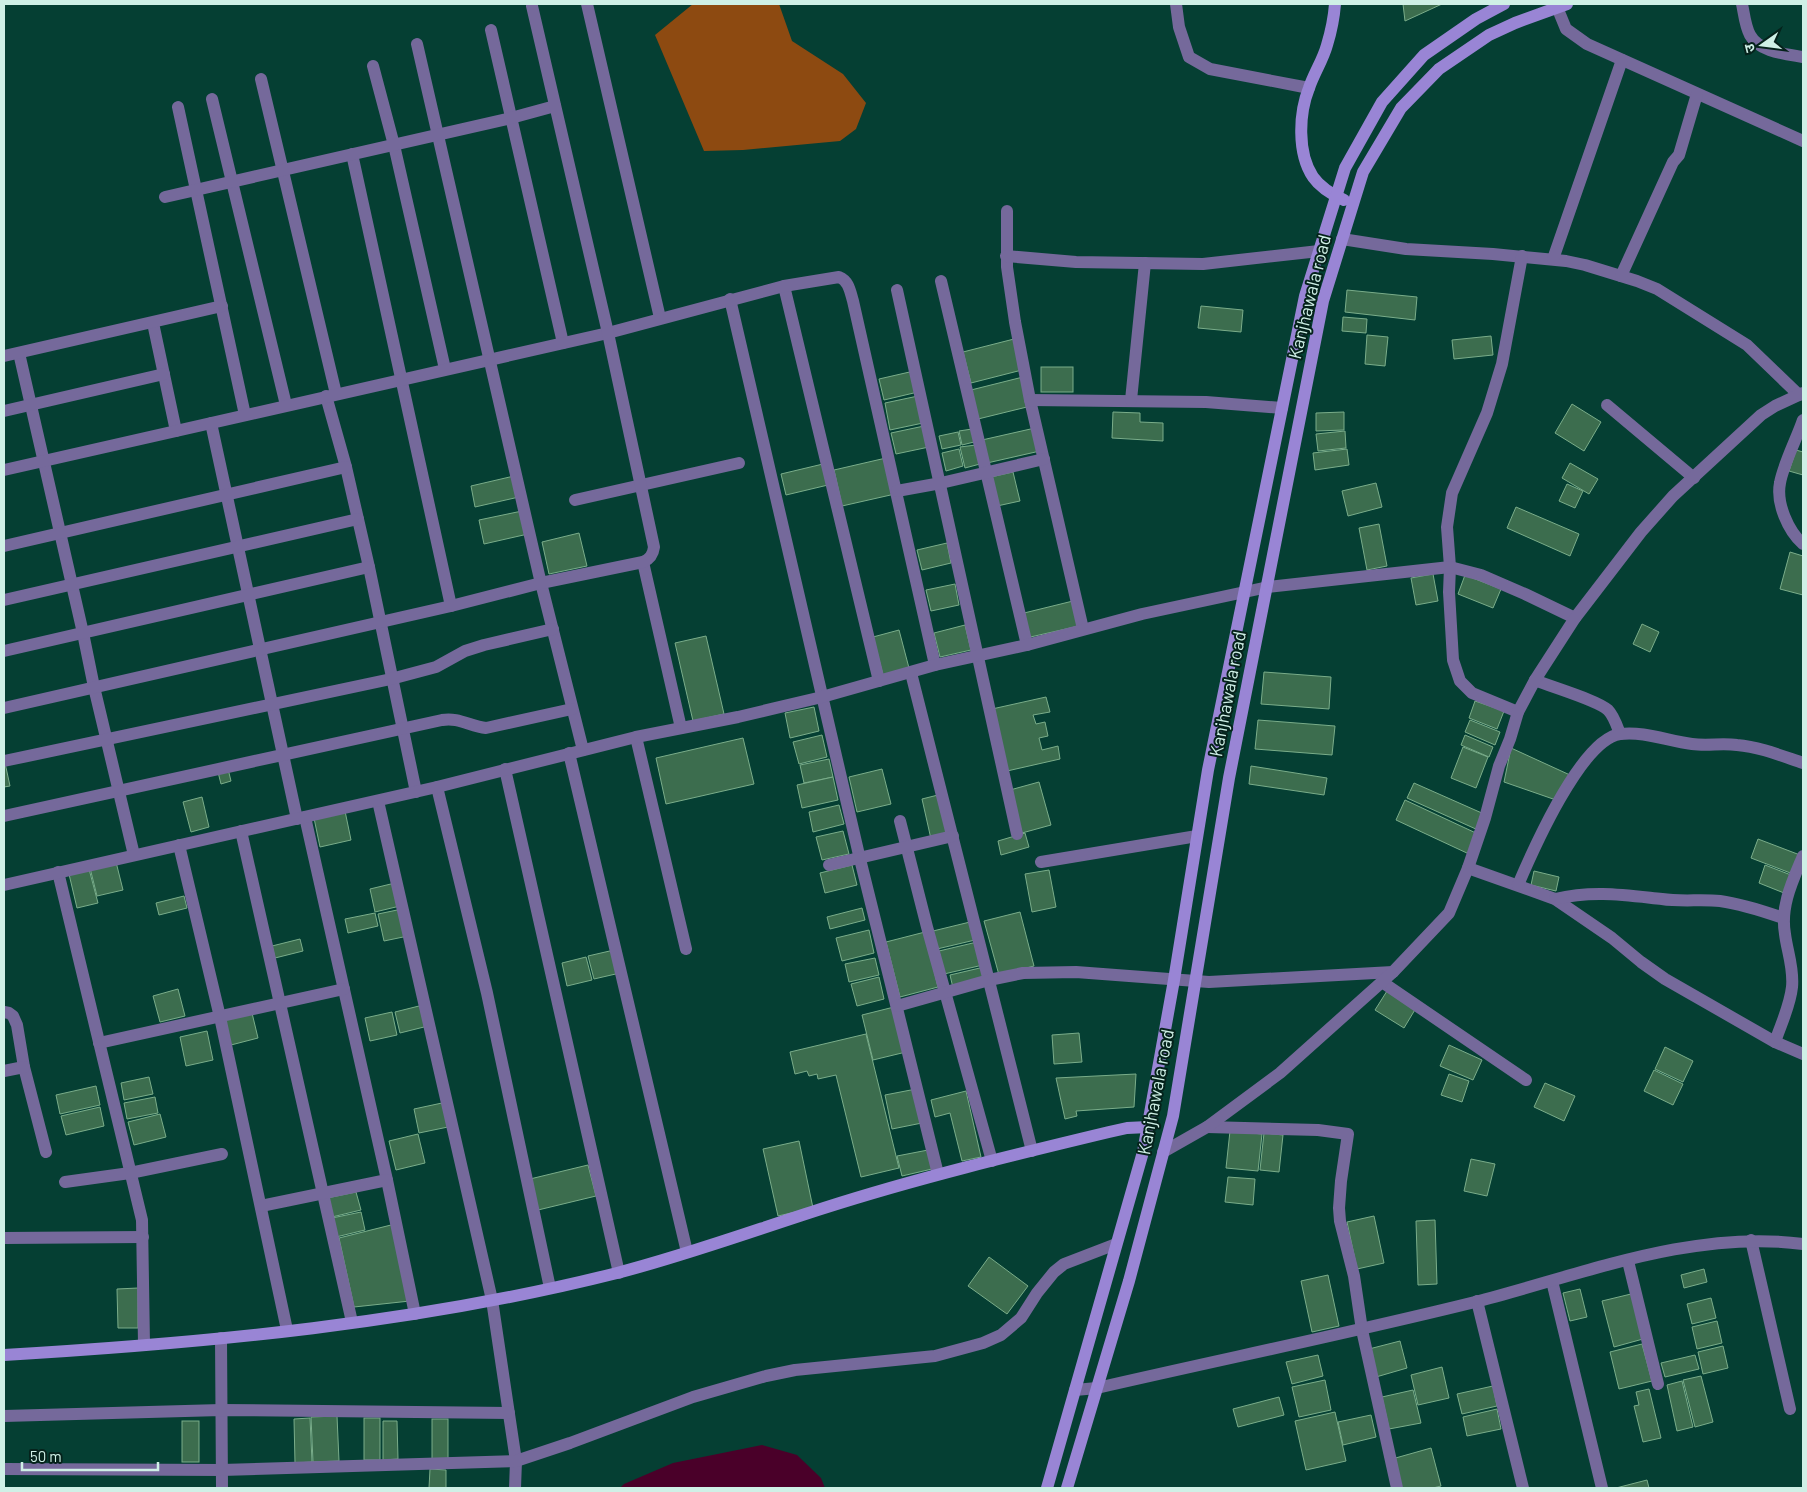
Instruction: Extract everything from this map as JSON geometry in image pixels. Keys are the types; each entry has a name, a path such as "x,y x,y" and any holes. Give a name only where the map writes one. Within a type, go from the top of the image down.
{"main road":[{"path":"1335,4 1328,43 1309,88 1303,108 1301,126 1304,153 1313,176 1336,197 1353,204"},
{"name":"Kanjhawala road","path":"1047,1488 1143,1152 1174,980 1208,770 1305,296 1345,168 1382,102 1424,55 1476,19 1504,4"},
{"name":"Kanjhawala road","path":"1066,1488 1128,1282 1173,1116 1229,778 1323,301 1363,172 1401,108 1439,69 1489,35 1562,6"},
{"path":"4,1355 221,1338 415,1314 492,1300 619,1273 938,1174 1127,1128 1148,1127"}],"street":[{"path":"587,4 660,318"},
{"path":"1176,4 1179,27 1189,57 1210,69 1309,88"},
{"path":"1742,4 1749,33 1754,42 1782,53 1803,57"},
{"path":"4,708 451,606 541,583 642,562 649,559 653,554 654,547 642,484 532,6"},
{"path":"1562,6 1566,28 1575,37 1587,44 1803,142"},
{"path":"491,30 563,343"},
{"path":"417,44 541,583 583,750"},
{"path":"1553,259 1622,60"},
{"path":"373,66 394,145 445,369"},
{"path":"260,79 282,170 369,567 416,792"},
{"path":"1621,276 1672,162 1679,155 1697,94"},
{"path":"212,99 286,406"},
{"path":"165,197 438,135 555,106"},
{"path":"178,107 245,415"},
{"path":"352,154 451,606"},
{"path":"1007,211 1006,256 1008,284 1030,400 1083,629"},
{"path":"1163,1152 1207,1127 1280,1073 1393,972 1449,913 1468,868 1485,818 1499,766 1518,712 1535,680 1575,618 1641,532 1673,496 1761,415 1801,394 1747,345 1657,289 1621,276 1584,265 1553,259 1406,249 1342,238"},
{"path":"1006,256 1076,262 1203,264 1320,251"},
{"path":"1518,712 1472,693 1460,682 1453,660 1447,527 1452,493 1487,413 1502,364 1522,256"},
{"path":"1131,400 1145,263"},
{"path":"4,470 608,333 784,286 839,277 845,280 849,286 935,665"},
{"path":"941,281 1027,645"},
{"path":"784,286 879,681"},
{"path":"897,290 1017,834"},
{"path":"730,299 860,858 938,1174"},
{"path":"4,356 222,306"},
{"path":"153,323 176,431"},
{"path":"19,353 134,855"},
{"path":"4,411 164,374"},
{"path":"1030,400 1206,402 1282,408"},
{"path":"1607,405 1694,478"},
{"path":"1803,420 1780,484 1781,502 1789,525 1803,544"},
{"path":"212,423 284,755 344,989 415,1314"},
{"path":"897,491 941,483 1044,459"},
{"path":"575,500 739,463"},
{"path":"4,546 346,467"},
{"path":"4,600 358,520"},
{"path":"642,562 682,728"},
{"path":"4,651 369,567"},
{"path":"4,885 416,792 636,737 738,717 822,697 935,665 1027,645 1142,614 1268,587 1450,567 1481,575 1575,618"},
{"path":"4,761 391,678 436,667 465,650 553,629"},
{"path":"911,673 1032,1151"},
{"path":"1535,680 1607,709 1613,717 1620,734"},
{"path":"4,816 451,718 475,727 486,728 572,709"},
{"path":"1518,885 1542,831 1570,782 1608,738 1620,734 1638,734 1698,744 1735,744 1755,747 1803,763"},
{"path":"636,737 686,949"},
{"path":"569,753 687,1252"},
{"path":"505,770 619,1273"},
{"path":"437,787 487,993 550,1288"},
{"path":"378,800 492,1300 516,1462 515,1488"},
{"path":"900,821 992,1161"},
{"path":"241,831 352,1322"},
{"path":"829,865 953,836"},
{"path":"1041,862 1197,836"},
{"path":"180,845 262,1206 287,1330"},
{"path":"1774,1042 1788,1004 1792,986 1792,964 1784,933 1783,918 1791,885 1803,856"},
{"path":"1468,868 1555,899 1612,938 1665,979 1774,1042 1803,1054"},
{"path":"58,872 142,1220 144,1344"},
{"path":"1555,899 1596,893 1686,901 1721,901 1783,918"},
{"path":"897,1006 989,980 1022,973 1076,972 1174,980 1250,981 1393,972"},
{"path":"1382,982 1526,1080"},
{"path":"99,1043 344,989"},
{"path":"4,1012 13,1016 17,1025 24,1067 46,1152"},
{"path":"4,1071 24,1067"},
{"path":"1207,1127 1318,1130 1348,1134 1341,1181 1340,1221 1354,1276 1362,1330 1397,1488"},
{"path":"65,1182 130,1173 222,1154"},
{"path":"262,1206 387,1180"},
{"path":"4,1238 143,1237"},
{"path":"1075,1390 1097,1388 1252,1352 1362,1330 1628,1261 1704,1244 1751,1240 1803,1244"},
{"path":"1751,1240 1790,1408"},
{"path":"4,1469 222,1470 516,1462 693,1397 766,1376 795,1370 936,1356 983,1343 1001,1334 1021,1318 1037,1293 1054,1272 1064,1264 1116,1244"},
{"path":"1628,1261 1658,1384"},
{"path":"1552,1281 1602,1488"},
{"path":"1477,1301 1523,1488"},
{"path":"221,1338 222,1488"},
{"path":"4,1416 221,1410 509,1413"}],"shaded area":[{"path":"693,4 779,4 792,41 843,74 866,103 856,129 840,141 743,150 704,151 655,35"},
{"path":"762,1445 797,1455 821,1478 825,1488 620,1488 624,1484 673,1463"}],"building":[{"path":"1403,4 1442,4 1405,21"},
{"path":"1347,290 1417,297 1415,320 1345,312"},
{"path":"1201,306 1243,310 1241,332 1198,328"},
{"path":"1343,317 1367,319 1366,333 1342,331"},
{"path":"1367,335 1388,337 1385,366 1365,364"},
{"path":"1491,336 1493,355 1454,359 1452,340"},
{"path":"1014,339 1022,370 971,383 963,352"},
{"path":"1041,367 1073,367 1073,392 1041,392"},
{"path":"914,371 918,392 884,400 879,379"},
{"path":"1023,377 1031,406 978,419 971,390"},
{"path":"918,396 923,423 890,430 885,403"},
{"path":"1572,404 1601,422 1584,451 1555,433"},
{"path":"1113,412 1140,413 1140,422 1163,423 1163,441 1112,438"},
{"path":"1344,412 1344,430 1316,431 1316,413"},
{"path":"924,426 929,447 896,454 891,433"},
{"path":"1035,428 1040,451 987,463 982,440"},
{"path":"972,429 974,442 962,445 959,431"},
{"path":"1345,431 1346,448 1318,451 1316,434"},
{"path":"958,432 961,445 942,449 939,436"},
{"path":"976,445 980,464 965,468 960,447"},
{"path":"959,449 963,466 946,471 942,453"},
{"path":"1347,449 1349,465 1315,470 1313,453"},
{"path":"1796,450 1803,452 1803,475 1789,471"},
{"path":"886,458 895,494 842,506 834,470"},
{"path":"1570,463 1598,479 1589,494 1562,478"},
{"path":"823,464 828,485 786,495 781,474"},
{"path":"1013,472 1020,501 997,506 991,477"},
{"path":"514,476 519,497 475,507 471,486"},
{"path":"1376,483 1382,507 1348,516 1342,491"},
{"path":"1567,484 1583,491 1575,508 1559,501"},
{"path":"1516,507 1579,534 1570,556 1507,528"},
{"path":"522,511 528,534 484,544 479,520"},
{"path":"1379,524 1387,566 1367,570 1359,528"},
{"path":"579,533 587,566 549,574 542,542"},
{"path":"947,543 951,563 922,570 917,550"},
{"path":"1790,552 1803,556 1803,595 1780,589"},
{"path":"1433,574 1438,601 1416,605 1411,578"},
{"path":"1465,575 1501,589 1493,608 1458,594"},
{"path":"955,584 959,605 931,611 926,590"},
{"path":"1073,601 1079,626 1026,638 1020,614"},
{"path":"1642,624 1659,632 1650,652 1633,644"},
{"path":"965,625 971,650 940,657 934,633"},
{"path":"899,630 909,668 883,675 873,637"},
{"path":"706,636 724,714 693,721 675,643"},
{"path":"1264,672 1331,677 1329,709 1261,704"},
{"path":"1046,697 1050,712 1033,715 1036,724 1045,722 1048,736 1039,738 1042,750 1058,746 1060,759 1007,771 992,709"},
{"path":"1475,701 1504,711 1497,729 1469,718"},
{"path":"814,707 819,731 790,738 785,713"},
{"path":"1258,720 1335,726 1332,755 1255,749"},
{"path":"1470,720 1500,732 1495,745 1465,732"},
{"path":"822,735 827,757 799,764 793,742"},
{"path":"1465,735 1493,747 1489,757 1461,745"},
{"path":"743,738 754,784 666,804 656,758"},
{"path":"1463,747 1488,757 1476,788 1451,778"},
{"path":"1511,748 1570,775 1556,800 1504,782"},
{"path":"829,759 833,777 804,783 800,765"},
{"path":"4,763 10,786 4,787"},
{"path":"1251,766 1327,778 1324,795 1249,784"},
{"path":"228,769 231,781 221,784 218,772"},
{"path":"882,769 891,804 857,812 849,777"},
{"path":"833,777 838,800 802,808 797,785"},
{"path":"1039,782 1051,825 1022,833 1010,790"},
{"path":"1414,783 1484,814 1478,830 1407,798"},
{"path":"942,794 951,834 931,839 922,799"},
{"path":"202,797 209,827 191,832 183,802"},
{"path":"1405,800 1478,834 1469,854 1396,820"},
{"path":"839,805 844,824 813,832 809,812"},
{"path":"345,811 351,840 320,847 314,818"},
{"path":"843,831 849,854 822,860 816,837"},
{"path":"1025,833 1029,847 1001,855 998,841"},
{"path":"1758,839 1800,855 1793,874 1751,858"},
{"path":"116,862 123,890 97,896 90,868"},
{"path":"852,865 857,885 825,893 820,873"},
{"path":"1765,865 1791,875 1784,893 1759,883"},
{"path":"89,869 98,903 77,908 69,874"},
{"path":"1049,870 1056,907 1032,912 1025,874"},
{"path":"1534,871 1559,877 1556,891 1531,885"},
{"path":"395,883 400,906 375,912 370,889"},
{"path":"184,896 187,908 159,915 156,903"},
{"path":"862,908 865,920 830,929 827,917"},
{"path":"402,909 408,936 384,941 378,914"},
{"path":"1020,912 1034,966 999,975 984,921"},
{"path":"375,913 378,926 348,933 345,919"},
{"path":"970,922 975,940 937,949 933,931"},
{"path":"869,930 874,953 842,961 836,938"},
{"path":"925,932 938,987 900,997 886,942"},
{"path":"300,939 303,951 275,958 272,946"},
{"path":"977,942 983,965 944,974 939,951"},
{"path":"614,950 620,973 594,979 588,956"},
{"path":"586,957 592,980 567,986 562,963"},
{"path":"875,958 879,975 849,982 845,964"},
{"path":"984,967 987,979 953,988 950,975"},
{"path":"879,977 884,999 857,1006 851,984"},
{"path":"178,989 185,1016 160,1022 153,996"},
{"path":"1387,991 1416,1008 1404,1028 1375,1010"},
{"path":"423,1005 428,1026 400,1033 395,1012"},
{"path":"894,1007 906,1052 873,1060 862,1015"},
{"path":"392,1012 397,1035 370,1041 365,1018"},
{"path":"252,1013 258,1038 231,1045 225,1019"},
{"path":"207,1031 213,1060 186,1066 180,1037"},
{"path":"1079,1033 1082,1062 1054,1064 1052,1035"},
{"path":"866,1034 899,1168 861,1177 836,1075 818,1079 817,1074 809,1076 807,1071 795,1074 790,1052"},
{"path":"1449,1045 1482,1060 1473,1080 1440,1066"},
{"path":"1665,1047 1693,1061 1683,1082 1655,1069"},
{"path":"1654,1070 1683,1084 1673,1105 1644,1091"},
{"path":"1136,1074 1134,1107 1076,1111 1077,1116 1065,1119 1056,1078"},
{"path":"1449,1074 1469,1081 1462,1102 1441,1095"},
{"path":"149,1077 153,1094 124,1100 121,1083"},
{"path":"1545,1083 1575,1096 1564,1121 1534,1107"},
{"path":"96,1086 100,1105 60,1114 56,1095"},
{"path":"916,1089 922,1123 892,1129 885,1095"},
{"path":"966,1091 981,1157 962,1161 950,1113 935,1117 931,1100"},
{"path":"155,1097 158,1113 127,1119 124,1103"},
{"path":"442,1103 448,1127 419,1133 414,1109"},
{"path":"100,1107 104,1126 66,1135 61,1116"},
{"path":"160,1114 166,1137 134,1145 128,1122"},
{"path":"1230,1131 1262,1134 1258,1171 1226,1168"},
{"path":"1264,1133 1283,1135 1279,1172 1260,1170"},
{"path":"418,1134 425,1163 396,1170 389,1141"},
{"path":"799,1141 813,1208 778,1216 763,1149"},
{"path":"928,1150 932,1169 902,1176 897,1156"},
{"path":"1471,1159 1495,1164 1487,1196 1464,1191"},
{"path":"588,1165 596,1196 538,1210 530,1179"},
{"path":"1228,1177 1255,1179 1253,1205 1225,1202"},
{"path":"356,1192 361,1210 332,1217 327,1198"},
{"path":"361,1212 365,1230 336,1237 332,1218"},
{"path":"1374,1216 1384,1263 1357,1269 1347,1222"},
{"path":"1435,1220 1437,1284 1418,1285 1416,1221"},
{"path":"395,1224 410,1301 354,1307 339,1238"},
{"path":"989,1257 1028,1286 1007,1314 968,1286"},
{"path":"1704,1269 1707,1282 1684,1288 1681,1275"},
{"path":"1328,1275 1339,1326 1312,1332 1301,1281"},
{"path":"138,1288 138,1328 118,1328 117,1289"},
{"path":"1580,1289 1587,1317 1570,1321 1563,1293"},
{"path":"1631,1294 1643,1339 1614,1347 1602,1301"},
{"path":"1711,1298 1716,1318 1692,1324 1687,1304"},
{"path":"1717,1321 1722,1343 1697,1349 1692,1327"},
{"path":"1400,1341 1407,1368 1376,1377 1369,1349"},
{"path":"1642,1344 1652,1381 1619,1389 1610,1352"},
{"path":"1723,1346 1728,1368 1703,1374 1698,1352"},
{"path":"1318,1355 1323,1376 1292,1384 1286,1362"},
{"path":"1695,1355 1699,1369 1665,1377 1661,1363"},
{"path":"1442,1367 1449,1398 1418,1405 1411,1375"},
{"path":"1701,1376 1713,1422 1695,1427 1683,1380"},
{"path":"1325,1380 1331,1410 1299,1417 1292,1387"},
{"path":"1682,1381 1693,1427 1677,1431 1667,1385"},
{"path":"1493,1386 1497,1406 1462,1414 1457,1394"},
{"path":"1649,1389 1661,1438 1643,1442 1634,1406 1639,1405 1636,1392"},
{"path":"1413,1390 1421,1423 1389,1429 1382,1397"},
{"path":"1279,1397 1284,1415 1238,1427 1233,1409"},
{"path":"1497,1409 1501,1429 1467,1436 1463,1417"},
{"path":"1335,1412 1346,1461 1306,1470 1295,1421"},
{"path":"1371,1415 1376,1437 1343,1445 1338,1422"},
{"path":"337,1416 339,1461 313,1462 311,1417"},
{"path":"310,1418 312,1462 295,1463 294,1419"},
{"path":"364,1418 380,1418 380,1460 364,1460"},
{"path":"432,1419 448,1419 448,1460 432,1460"},
{"path":"182,1421 199,1421 199,1462 182,1462"},
{"path":"383,1421 397,1421 398,1459 383,1460"},
{"path":"1431,1448 1441,1486 1433,1488 1400,1488 1392,1459"},
{"path":"430,1469 446,1470 446,1488 429,1488"},
{"path":"1647,1480 1649,1488 1616,1488"}]}
